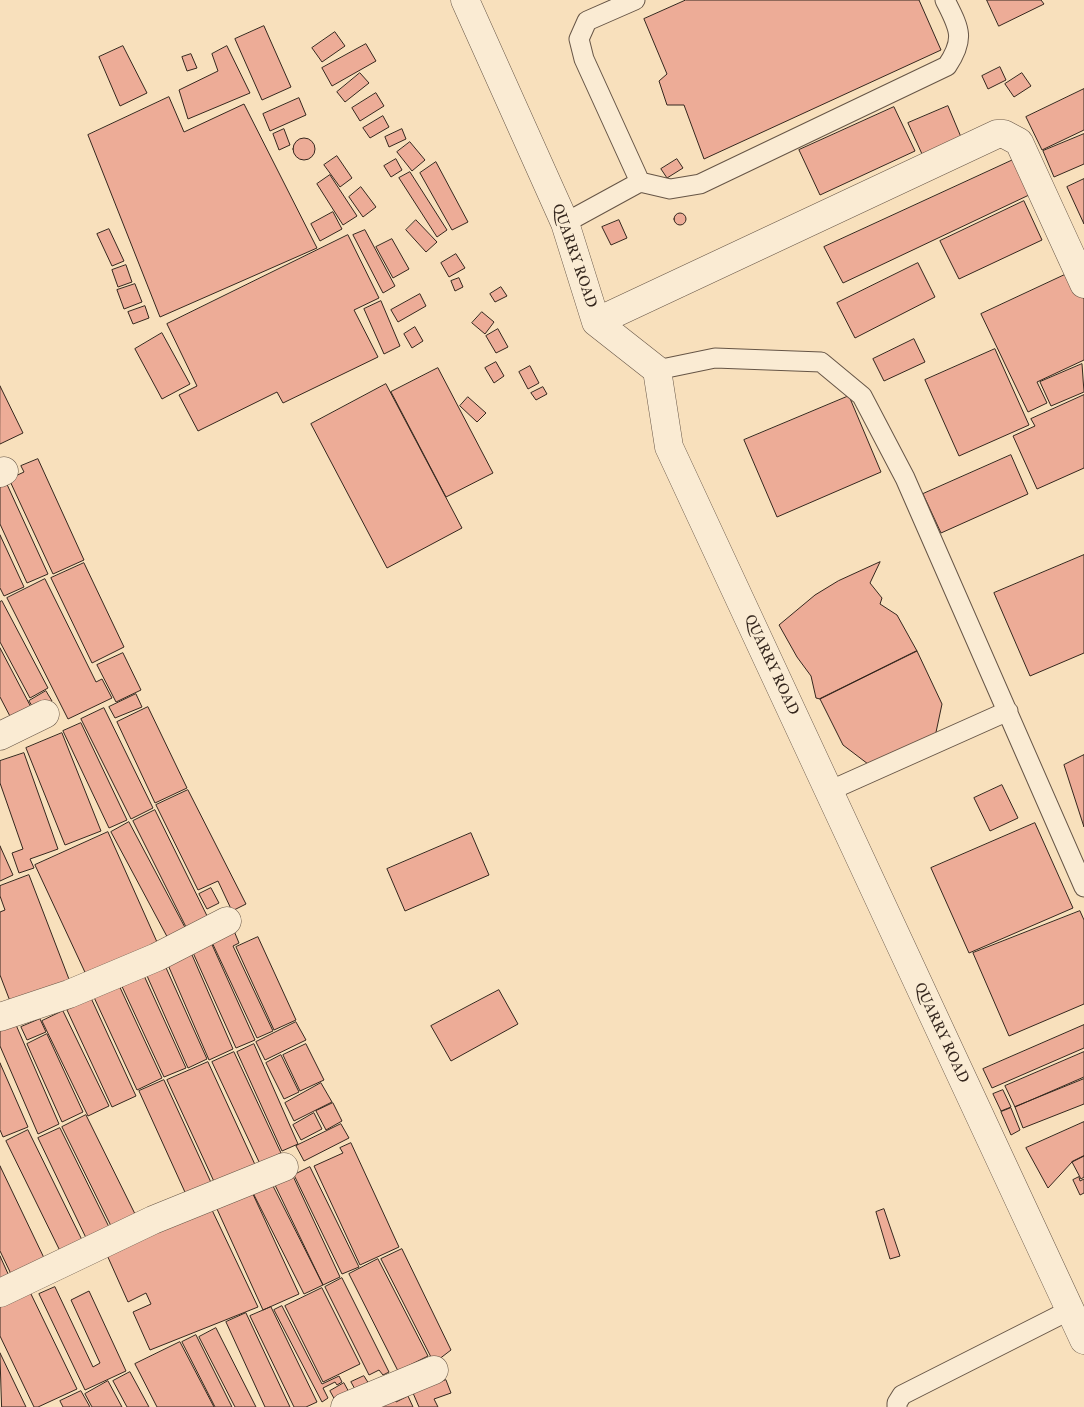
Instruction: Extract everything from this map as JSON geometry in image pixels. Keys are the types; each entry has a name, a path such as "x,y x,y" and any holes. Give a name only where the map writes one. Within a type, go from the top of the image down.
{"street":[{"name":"QUARRY ROAD","path":"465,0 565,223 596,322 657,370 670,447 1084,1340"},
{"path":"596,322 997,134 1004,134 1019,142 1084,284"},
{"path":"0,736 44,714"},
{"path":"0,1017 69,994 158,957 227,921"},
{"path":"0,1293 153,1220 284,1167"},
{"path":"345,1407 434,1370"}],"lane":[{"path":"635,0 587,21 579,40 584,59 640,182"},
{"path":"565,223 640,182 670,189 700,184 947,66 958,51 960,30 945,0"},
{"path":"657,370 715,358 821,362 862,396 906,478 1008,711 1044,799 1084,887"},
{"path":"829,790 1008,711"},
{"path":"897,1407 897,1403 902,1395 1070,1310"}],"building":[{"path":"686,0 919,0 941,50 704,159 684,105 667,105 659,81 667,74 644,19"},
{"path":"987,0 1041,0 1044,4 999,26"},
{"path":"264,26 291,87 262,100 235,39"},
{"path":"335,32 345,46 322,62 312,48"},
{"path":"366,44 376,61 332,86 322,68"},
{"path":"123,46 147,93 120,106 99,57"},
{"path":"227,46 250,93 188,119 179,90 218,71 212,54"},
{"path":"191,54 197,68 187,71 182,57"},
{"path":"1000,67 1006,80 988,89 982,76"},
{"path":"360,73 369,83 345,102 337,92"},
{"path":"1022,73 1031,86 1014,97 1005,84"},
{"path":"1084,89 1084,130 1042,150 1026,117"},
{"path":"376,93 384,106 360,121 352,108"},
{"path":"169,97 184,132 244,104 317,248 160,317 88,135"},
{"path":"299,98 306,115 270,131 263,114"},
{"path":"948,106 961,137 922,154 908,123"},
{"path":"894,107 915,151 820,195 799,150"},
{"path":"383,116 389,127 370,138 363,128"},
{"path":"284,129 290,145 279,150 273,134"},
{"path":"402,129 406,139 389,147 385,137"},
{"path":"1084,134 1084,164 1054,177 1043,151"},
{"path":"304,138 312,141 315,149 312,157 304,160 296,157 293,149 296,141"},
{"path":"410,142 425,160 412,171 397,152"},
{"path":"337,156 352,178 340,187 324,165"},
{"path":"396,159 402,170 391,177 384,166"},
{"path":"677,159 683,168 667,178 661,169"},
{"path":"1013,160 1029,195 843,283 824,247"},
{"path":"436,162 468,222 452,230 420,173"},
{"path":"410,172 447,230 437,237 399,178"},
{"path":"330,175 357,216 343,225 317,184"},
{"path":"1084,179 1084,224 1067,187"},
{"path":"361,187 376,207 363,217 349,197"},
{"path":"1024,201 1042,240 959,279 940,241"},
{"path":"333,212 342,229 320,241 311,224"},
{"path":"680,213 686,219 680,225 674,219"},
{"path":"416,220 437,242 426,252 406,230"},
{"path":"619,220 627,238 611,245 602,227"},
{"path":"109,229 124,261 112,266 97,234"},
{"path":"365,230 395,286 383,293 353,235"},
{"path":"348,235 379,298 354,310 378,357 283,403 277,392 198,431 179,395 197,386 167,324"},
{"path":"392,239 409,269 393,278 376,247"},
{"path":"456,254 465,268 449,277 441,263"},
{"path":"918,263 935,297 855,338 837,303"},
{"path":"126,265 132,282 118,287 112,270"},
{"path":"1071,272 1084,299 1084,360 1037,382 1047,403 1028,412 981,314"},
{"path":"459,278 463,287 455,291 451,281"},
{"path":"135,284 142,302 124,309 117,290"},
{"path":"501,287 507,296 495,302 490,294"},
{"path":"420,294 426,306 398,322 391,310"},
{"path":"381,301 400,346 384,354 364,309"},
{"path":"145,306 149,318 133,324 128,312"},
{"path":"482,312 494,322 485,334 472,323"},
{"path":"415,327 423,341 412,348 404,334"},
{"path":"498,329 508,347 496,353 486,336"},
{"path":"162,333 190,384 162,399 135,349"},
{"path":"914,339 925,362 884,381 873,359"},
{"path":"995,349 1029,425 959,456 925,380"},
{"path":"496,362 504,376 494,383 485,368"},
{"path":"1082,364 1084,392 1051,406 1040,382"},
{"path":"530,366 539,383 528,389 519,372"},
{"path":"438,368 493,473 446,497 391,392"},
{"path":"386,384 462,528 387,568 311,424"},
{"path":"0,386 23,433 0,444"},
{"path":"543,387 547,394 536,400 531,393"},
{"path":"1084,395 1084,468 1037,489 1013,436 1035,426 1031,419"},
{"path":"849,396 881,472 777,517 744,440"},
{"path":"468,397 486,413 477,422 460,406"},
{"path":"1011,455 1028,494 941,533 923,494"},
{"path":"38,459 84,560 53,574 9,479 24,472 21,466"},
{"path":"5,480 48,574 27,583 0,524 0,482"},
{"path":"0,535 24,587 4,596 0,588"},
{"path":"1084,555 1084,653 1030,676 994,593"},
{"path":"880,562 870,583 882,598 880,604 897,615 917,651 820,699 816,698 811,676 797,657 779,625 815,595 838,581"},
{"path":"84,563 124,647 92,663 51,578"},
{"path":"45,579 96,682 102,679 112,698 68,719 7,598"},
{"path":"2,601 48,688 30,698 0,642 0,602"},
{"path":"0,648 33,711 13,722 0,697"},
{"path":"917,651 942,704 935,737 868,764 843,745 820,699"},
{"path":"123,653 141,690 116,702 97,665"},
{"path":"46,691 52,701 35,711 29,701"},
{"path":"136,694 142,707 115,718 109,707"},
{"path":"148,707 187,788 155,803 117,722"},
{"path":"104,708 153,808 131,819 81,719"},
{"path":"81,723 127,820 109,828 63,731"},
{"path":"62,733 101,831 65,845 26,748"},
{"path":"24,753 58,849 30,859 34,868 19,873 12,853 23,849 0,783 0,761"},
{"path":"1084,755 1084,827 1064,765"},
{"path":"1002,785 1018,818 990,831 974,798"},
{"path":"188,790 246,904 232,911 218,881 198,890 156,805"},
{"path":"155,810 212,926 191,937 133,821"},
{"path":"129,822 189,935 171,944 111,832"},
{"path":"1035,823 1073,908 969,953 931,868"},
{"path":"108,832 161,951 90,983 35,865"},
{"path":"471,833 489,875 405,911 387,869"},
{"path":"0,846 13,875 0,881"},
{"path":"29,875 72,987 13,1009 0,975 0,912 5,910 0,896 0,886"},
{"path":"211,888 219,903 207,909 199,894"},
{"path":"1080,911 1084,920 1084,1004 1009,1036 973,953"},
{"path":"232,926 239,943 233,946 273,1031 257,1038 209,936"},
{"path":"258,937 296,1020 274,1030 236,947"},
{"path":"209,938 255,1040 236,1048 190,946"},
{"path":"189,948 233,1049 209,1060 165,958"},
{"path":"163,961 207,1059 188,1068 144,969"},
{"path":"141,969 186,1068 164,1077 119,980"},
{"path":"117,981 162,1078 137,1090 92,993"},
{"path":"499,990 518,1024 451,1061 431,1026"},
{"path":"91,998 136,1096 112,1107 67,1010"},
{"path":"63,1011 109,1106 88,1116 42,1021"},
{"path":"13,1018 59,1124 38,1134 0,1046 0,1023"},
{"path":"40,1019 46,1032 27,1040 21,1027"},
{"path":"296,1022 306,1040 265,1060 256,1042"},
{"path":"1084,1025 1084,1048 992,1088 983,1069"},
{"path":"47,1034 83,1112 62,1122 27,1044"},
{"path":"254,1044 298,1144 282,1151 237,1052"},
{"path":"306,1044 324,1080 300,1091 283,1055"},
{"path":"234,1052 281,1153 260,1164 212,1062"},
{"path":"1084,1052 1084,1077 1015,1107 1005,1086"},
{"path":"281,1055 299,1092 284,1099 266,1063"},
{"path":"208,1062 257,1169 217,1188 167,1080"},
{"path":"0,1063 28,1127 3,1137 0,1130"},
{"path":"1084,1079 1084,1104 1023,1128 1015,1107"},
{"path":"164,1080 214,1189 189,1201 139,1091"},
{"path":"321,1083 332,1102 294,1121 285,1103"},
{"path":"1003,1090 1011,1107 1001,1111 993,1094"},
{"path":"333,1103 342,1121 326,1130 316,1111"},
{"path":"1011,1108 1020,1130 1011,1135 1001,1112"},
{"path":"314,1113 322,1129 301,1140 293,1125"},
{"path":"86,1115 138,1220 114,1232 62,1127"},
{"path":"1084,1122 1084,1156 1072,1162 1048,1188 1026,1148"},
{"path":"341,1124 349,1138 304,1161 296,1146"},
{"path":"60,1128 111,1231 88,1242 38,1138"},
{"path":"28,1130 84,1244 62,1255 6,1141"},
{"path":"351,1143 399,1247 360,1265 314,1166 343,1153 340,1148"},
{"path":"1084,1156 1084,1177 1081,1179 1072,1162"},
{"path":"0,1166 45,1260 12,1276 0,1251"},
{"path":"310,1167 359,1267 342,1274 294,1175"},
{"path":"292,1174 340,1277 323,1285 274,1183"},
{"path":"1079,1177 1080,1181 1084,1179 1084,1193 1080,1195 1073,1180"},
{"path":"272,1184 323,1285 304,1294 253,1193"},
{"path":"252,1192 299,1294 263,1310 217,1209"},
{"path":"884,1209 900,1256 890,1259 876,1212"},
{"path":"212,1210 258,1307 150,1350 133,1312 151,1304 146,1293 128,1302 107,1255"},
{"path":"402,1249 451,1350 434,1363 381,1259"},
{"path":"0,1256 9,1276 0,1280"},
{"path":"378,1259 428,1356 398,1371 349,1274"},
{"path":"342,1278 389,1372 383,1375 379,1370 369,1375 325,1287"},
{"path":"55,1287 93,1367 100,1363 71,1300 89,1291 126,1371 85,1390 39,1294"},
{"path":"322,1288 360,1364 323,1382 285,1306"},
{"path":"30,1292 77,1389 38,1407 34,1407 0,1336 0,1306"},
{"path":"282,1306 322,1384 339,1376 342,1382 337,1385 335,1382 323,1388 328,1398 322,1402 274,1310"},
{"path":"271,1307 317,1402 306,1407 294,1407 250,1316"},
{"path":"246,1313 290,1407 265,1407 226,1322"},
{"path":"216,1328 256,1407 235,1407 199,1337"},
{"path":"196,1335 232,1407 215,1407 182,1342"},
{"path":"180,1342 214,1407 157,1407 135,1364"},
{"path":"0,1353 26,1407 2,1407"},
{"path":"130,1372 149,1407 127,1407 113,1381"},
{"path":"364,1376 369,1384 356,1391 351,1382"},
{"path":"446,1380 451,1393 434,1399 438,1407 419,1407 413,1393"},
{"path":"108,1381 122,1407 92,1407 85,1394"},
{"path":"344,1383 350,1394 336,1402 330,1391"},
{"path":"81,1391 90,1407 63,1407 60,1401"},
{"path":"393,1396 396,1402 408,1396 413,1407 372,1407"}]}
